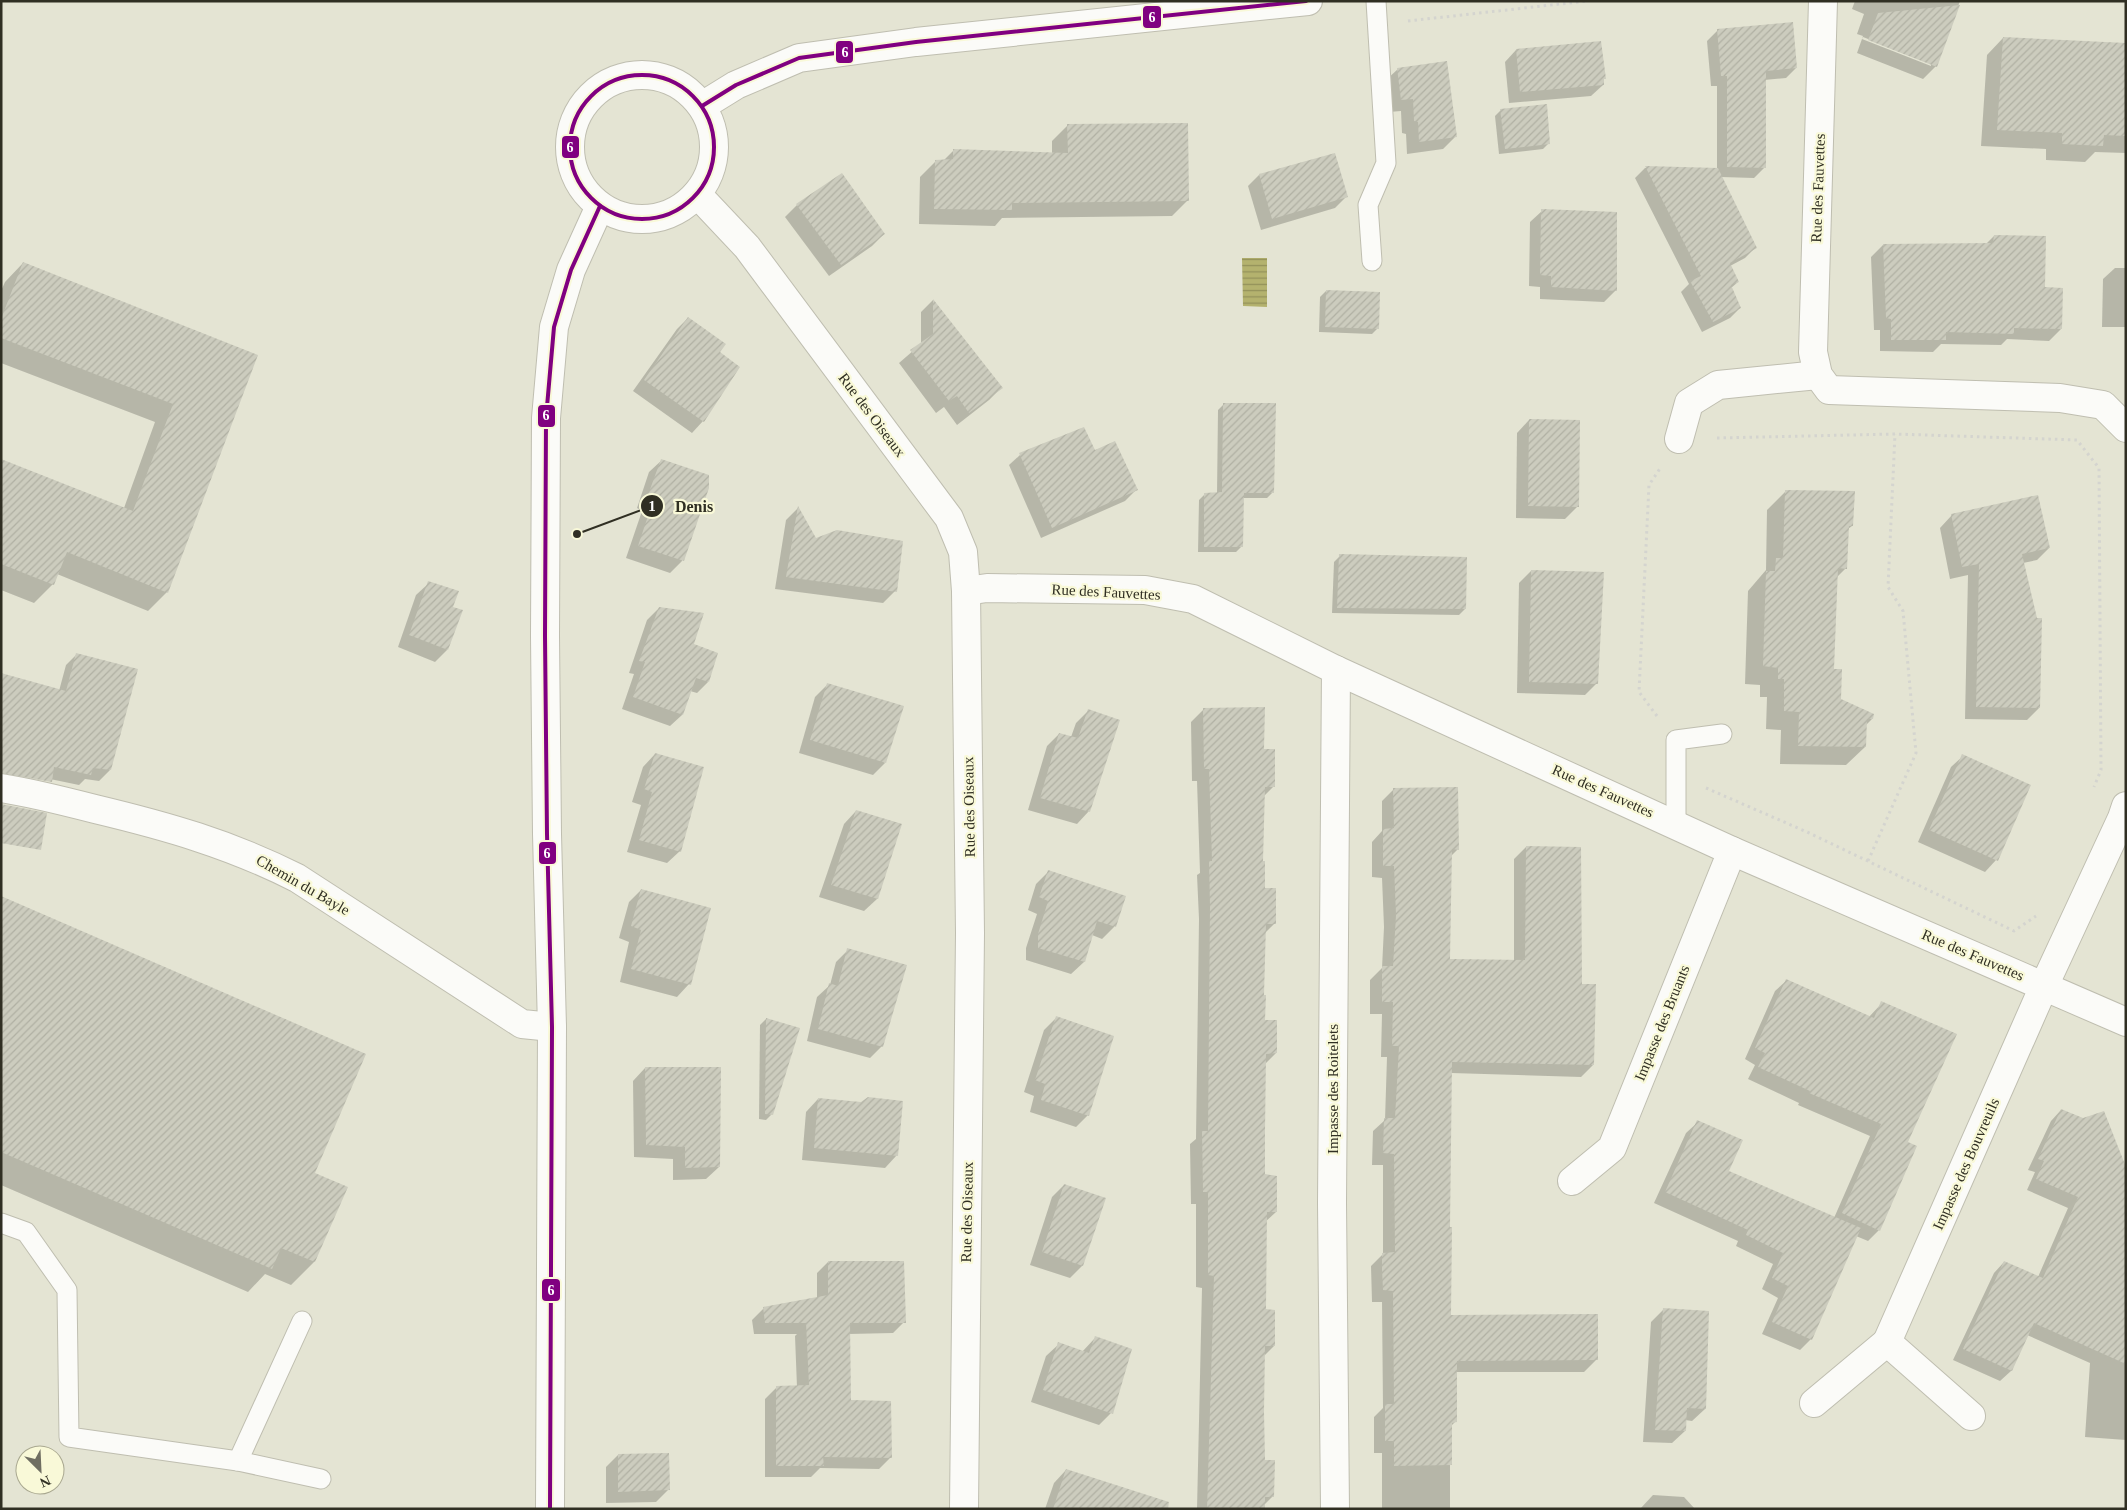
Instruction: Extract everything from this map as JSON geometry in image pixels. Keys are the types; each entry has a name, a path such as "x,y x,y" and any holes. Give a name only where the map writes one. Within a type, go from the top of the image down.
{"street":[{"path":"702,106 736,85 799,58 916,42 1308,1"},
{"name":"Rue des Fauvettes","path":"1818,375 1813,352 1823,1"},
{"path":"656,75 682,86 702,106 714,135 712,166 697,194 674,211 661,216 640,219 620,216 600,206 581,186 570,160 571,132 582,106 602,86 628,76 656,75"},
{"name":"Rue des Oiseaux","path":"697,194 747,248 949,518 963,552 966,591 970,933 964,1509"},
{"path":"550,1509 552,1027 545,666 546,418 554,328 571,270 600,206"},
{"path":"1679,439 1689,403 1718,385 1818,375 1828,390 2060,398 2103,405 2126,428"},
{"name":"Rue des Fauvettes","path":"966,591 987,588 1145,590 1193,599 1336,670 1732,851 2126,1022"},
{"name":"Impasse des Roitelets","path":"1335,1509 1332,1194 1336,670"},
{"name":"Chemin du Bayle","path":"1,788 150,822 199,836 259,858 296,878 522,1024 552,1027"},
{"path":"2044,986 2126,806"},
{"name":"Impasse des Bruants","path":"1572,1181 1612,1148 1732,851"},
{"name":"Impasse des Bouvreuils","path":"1814,1403 1887,1342 2044,986"},
{"path":"1887,1342 1971,1416"}],"lane":[{"path":"1372,261 1368,205 1386,163 1379,24 1376,1"},
{"path":"1676,824 1676,740 1722,734"},
{"path":"1,1223 26,1232 67,1290 70,1437 238,1461 321,1479"},
{"path":"238,1461 302,1321"}],"path":[{"path":"1379,24 1587,1"},
{"path":"1868,861 1916,753 1903,611 1888,586 1895,434"},
{"path":"1676,740 1639,692 1649,485 1679,439 1895,434 2078,440 2099,468 2101,770 2094,788"},
{"path":"1676,775 1807,832 2014,931 2037,916"}],"shaded area":[{"path":"1242,258 1267,258 1267,307 1243,306"}],"building":[{"path":"1960,5 1937,67 1868,40 1878,13"},
{"path":"1793,22 1797,68 1766,71 1766,168 1727,167 1727,76 1721,76 1717,29"},
{"path":"2003,37 2126,43 2126,136 2104,135 2103,146 2062,144 2062,133 1997,130"},
{"path":"1601,41 1606,79 1604,79 1604,85 1520,92 1516,49"},
{"path":"1447,61 1457,137 1419,142 1418,122 1414,121 1413,99 1401,100 1397,68"},
{"path":"1547,104 1550,144 1505,149 1500,109"},
{"path":"1188,123 1189,201 1012,203 1012,210 934,209 935,160 953,159 953,149 1068,153 1067,124"},
{"path":"1335,153 1348,197 1272,219 1259,174"},
{"path":"1645,166 1718,168 1757,248 1730,263 1739,282 1731,285 1741,308 1713,322 1690,281 1701,276"},
{"path":"842,173 885,234 841,265 796,204"},
{"path":"1541,209 1617,212 1617,291 1551,287 1551,276 1540,275"},
{"path":"1994,235 2046,236 2045,287 2063,288 2062,329 2014,328 2014,334 1946,332 1946,340 1891,340 1891,319 1886,318 1883,244 1993,243"},
{"path":"23,262 258,355 168,593 67,552 54,585 1,564 1,459 133,511 173,404 1,338 1,319"},
{"path":"1326,290 1380,292 1379,329 1325,327"},
{"path":"933,299 1003,388 969,413 957,396 949,401 910,350 933,334"},
{"path":"688,317 726,344 720,352 740,367 704,422 644,380"},
{"path":"1223,403 1276,403 1274,493 1244,493 1243,547 1204,547 1204,493 1222,492"},
{"path":"1529,419 1580,420 1579,507 1528,506"},
{"path":"1084,427 1095,450 1115,441 1138,490 1052,528 1019,453"},
{"path":"661,459 709,475 709,488 684,561 638,546 654,498 648,495"},
{"path":"1785,490 1855,491 1853,526 1849,526 1847,569 1838,568 1834,669 1842,669 1841,699 1874,714 1873,719 1867,719 1866,747 1798,746 1799,712 1784,711 1784,679 1778,679 1778,668 1763,666 1766,571 1775,571 1776,558 1783,558"},
{"path":"2038,495 2050,548 2022,554 2037,618 2042,618 2040,708 1976,707 1979,564 1962,567 1951,514"},
{"path":"798,506 816,538 837,530 903,541 897,592 786,577"},
{"path":"1339,554 1467,557 1466,609 1337,608"},
{"path":"1531,570 1604,572 1598,684 1529,682"},
{"path":"428,581 459,591 453,607 463,610 448,650 409,635"},
{"path":"659,607 704,613 694,644 718,653 709,682 696,678 683,715 633,697 645,662 639,661"},
{"path":"76,653 138,669 111,770 93,768 91,775 54,767 52,782 1,773 1,673 66,691"},
{"path":"827,683 904,706 886,763 810,740"},
{"path":"1265,707 1264,749 1275,749 1275,787 1265,787 1263,861 1265,861 1265,888 1276,888 1276,924 1266,924 1264,995 1266,995 1265,1020 1277,1020 1277,1053 1266,1054 1265,1131 1265,1174 1277,1176 1277,1212 1267,1212 1266,1309 1275,1310 1275,1346 1265,1346 1264,1412 1265,1460 1275,1460 1274,1497 1265,1497 1265,1509 1207,1509 1214,1276 1208,1275 1208,1192 1203,1192 1202,1131 1208,1131 1209,861 1212,861 1209,769 1204,769 1203,708"},
{"path":"1088,709 1120,720 1090,812 1040,798 1059,733 1078,738"},
{"path":"655,753 704,767 681,852 639,840 652,792 644,789"},
{"path":"1962,754 2031,785 1998,861 1929,830"},
{"path":"1458,787 1459,850 1452,849 1450,959 1525,960 1526,846 1581,847 1582,984 1596,984 1594,1065 1452,1062 1451,1315 1598,1314 1598,1360 1457,1361 1457,1422 1452,1423 1452,1465 1394,1466 1394,1441 1385,1441 1385,1404 1394,1404 1393,1291 1383,1290 1382,1253 1395,1252 1394,1154 1383,1153 1384,1118 1395,1118 1399,1046 1392,1046 1393,1002 1382,1002 1382,966 1393,966 1396,915 1394,866 1383,866 1383,829 1394,828 1393,788"},
{"path":"1,804 47,813 41,850 1,843"},
{"path":"856,810 902,824 878,899 831,885"},
{"path":"1048,870 1126,896 1116,927 1097,921 1085,962 1038,948 1038,934 1048,901 1039,897"},
{"path":"641,889 711,908 691,985 631,969 641,930 631,926"},
{"path":"1,896 366,1054 315,1173 348,1187 315,1262 281,1248 272,1269 1,1152"},
{"path":"847,948 907,965 883,1047 818,1029 829,983 838,986"},
{"path":"1786,979 1874,1018 1881,1001 1957,1034 1908,1142 1917,1146 1880,1231 1842,1213 1881,1124 1809,1093 1810,1091 1758,1067 1765,1053 1755,1048"},
{"path":"1056,1016 1114,1036 1089,1116 1041,1100 1045,1084 1035,1080"},
{"path":"766,1018 800,1028 773,1115 765,1114"},
{"path":"645,1067 721,1067 720,1167 685,1168 685,1147 646,1145"},
{"path":"868,1097 903,1101 898,1156 814,1148 818,1098 861,1102"},
{"path":"2061,1109 2083,1118 2104,1111 2126,1167 2126,1364 2034,1323 2012,1371 1963,1349 2004,1261 2043,1278 2078,1197 2036,1179 2044,1161 2038,1159"},
{"path":"1697,1120 1743,1140 1729,1171 1861,1228 1812,1340 1772,1322 1788,1286 1772,1278 1783,1253 1746,1235 1748,1230 1665,1192"},
{"path":"1064,1184 1106,1198 1083,1266 1042,1252"},
{"path":"828,1261 904,1261 906,1323 850,1323 851,1400 891,1401 892,1458 823,1457 824,1466 776,1466 776,1386 809,1385 806,1323 765,1323 763,1307 828,1295"},
{"path":"1663,1308 1709,1311 1706,1409 1687,1408 1686,1431 1655,1430"},
{"path":"1095,1336 1132,1349 1113,1414 1043,1390 1058,1342 1089,1353"},
{"path":"669,1453 670,1490 618,1492 618,1454"},
{"path":"1066,1469 1169,1502 1168,1509 1053,1509"}],"transit line":[{"name":"6","path":"702,106 736,85 799,58 916,42 1306,1"},
{"name":"6","path":"642,75 669,81 682,87 693,96 702,107 708,120 714,147 708,174 702,187 693,198 682,207 669,213 642,219 615,213 602,207 591,198 582,187 576,174 570,147 576,120 582,107 591,96 602,87 615,81 642,75"},
{"name":"6","path":"550,1509 552,1027 547,834 545,636 546,418 554,327 571,270 600,206"}],"place":[{"name":"Denis","path":"577,534"}]}
